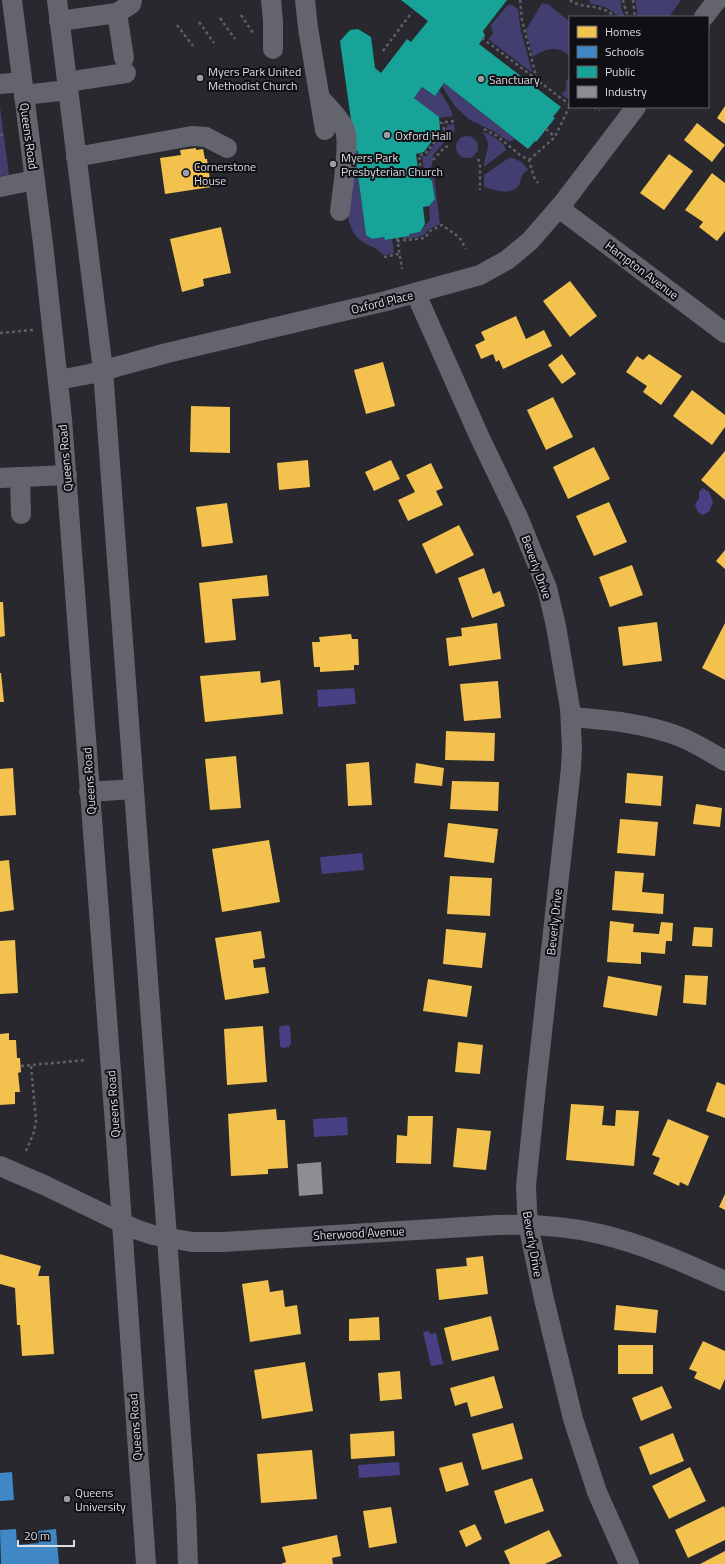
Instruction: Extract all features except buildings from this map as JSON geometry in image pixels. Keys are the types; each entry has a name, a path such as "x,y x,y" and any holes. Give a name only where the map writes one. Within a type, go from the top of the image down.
{"street":[{"name":"Queens Road","path":"12,0 35,180 58,380 67,475 146,1564"},
{"path":"57,0 103,370 167,1237 186,1507 188,1564"},
{"path":"59,21 117,13 131,4 132,0"},
{"path":"270,0 273,21 273,48"},
{"path":"305,0 308,28 325,130"},
{"path":"705,16 717,0"},
{"path":"0,84 23,89 68,86 125,66 117,13"},
{"path":"320,97 341,122 346,136 347,150 340,211"},
{"name":"Oxford Place","path":"58,380 416,294 466,280 480,274 507,260 530,242 559,208 635,108"},
{"path":"76,157 192,136 206,137 227,148"},
{"path":"0,187 35,180"},
{"name":"Hampton Avenue","path":"559,208 725,333"},
{"name":"Beverly Drive","path":"416,294 518,517 547,588 556,626 571,718 571,768 526,1186 529,1224 544,1299 573,1420 597,1492 629,1564"},
{"path":"0,478 67,475"},
{"path":"20,477 22,514"},
{"path":"571,718 616,721 661,730 680,736 725,761"},
{"path":"90,792 134,790"},
{"name":"Sherwood Avenue","path":"0,1166 121,1223 144,1232 192,1242 223,1242 529,1224 581,1230 615,1238 641,1246 725,1281"}],"path":[{"path":"520,0 524,28 538,80"},
{"path":"520,4 524,0"},
{"path":"570,0 574,3 587,4 603,9 614,16"},
{"path":"623,0 626,12 629,16"},
{"path":"633,0 635,16"},
{"path":"383,51 412,12"},
{"path":"241,15 255,36"},
{"path":"220,18 235,39"},
{"path":"199,22 214,43"},
{"path":"178,25 193,46"},
{"path":"482,38 569,104"},
{"path":"529,160 555,137 562,126 569,108"},
{"path":"596,108 600,110"},
{"path":"434,170 421,171 419,155 425,154 444,130 441,123 454,121"},
{"path":"484,129 497,136 520,155 529,160 534,177 538,183"},
{"path":"546,129 555,137"},
{"path":"0,135 6,134"},
{"path":"433,160 445,147 450,146"},
{"path":"478,159 480,163 480,190"},
{"path":"402,269 397,240 425,238 430,231 442,226 459,237 466,249"},
{"path":"384,257 399,254"},
{"path":"0,334 36,330"},
{"path":"21,1066 86,1060"},
{"path":"26,1151 34,1132 36,1121 31,1065"}],"shaded area":[{"path":"589,0 621,0 621,8 625,16 618,16 606,8 591,4"},
{"path":"635,0 681,0 670,16 638,16"},
{"path":"542,3 549,5 569,21 569,55 561,50 552,49 533,57 526,30"},
{"path":"510,4 518,9 521,31 532,71 531,72 488,39 493,34 491,25"},
{"path":"569,76 569,99 561,94 566,90 566,82"},
{"path":"444,83 515,139 509,142 493,131 470,120 454,105 442,86"},
{"path":"422,87 435,96 439,90 449,106 453,116 439,118 414,98"},
{"path":"0,107 9,175 0,176"},
{"path":"454,124 455,130 433,155 432,166 430,169 424,170 422,156 426,156 447,125"},
{"path":"482,132 496,138 503,144 506,150 484,167 488,145 486,137"},
{"path":"467,136 475,139 478,147 475,155 467,158 459,155 456,147 459,139"},
{"path":"352,151 358,151 359,160 356,161 366,235 372,239 384,237 385,240 392,239 394,253 384,255 359,239 351,228 348,218 347,195"},
{"path":"510,157 522,162 528,170 523,174 517,187 513,190 504,191 484,187 484,175"},
{"path":"430,173 434,176 440,224 428,230 423,236 403,239 402,237 409,236 409,234 420,232 430,220 429,206 435,199 432,181 424,174"},
{"path":"703,488 709,492 713,502 709,512 702,515 698,512 695,505 699,498 699,492"},
{"path":"354,688 356,704 318,707 317,690"},
{"path":"362,853 364,870 322,874 320,857"},
{"path":"289,1025 291,1044 289,1047 282,1048 280,1046 279,1028 281,1026"},
{"path":"347,1117 348,1135 314,1137 313,1119"},
{"path":"429,1331 430,1334 436,1333 443,1364 431,1366 423,1332"},
{"path":"399,1462 400,1475 359,1478 358,1465"}],"place":[{"name":"Myers Park United Methodist Church","path":"200,78"},
{"name":"Sanctuary","path":"481,79"},
{"name":"Oxford Hall","path":"387,135"},
{"name":"Myers Park Presbyterian Church","path":"333,164"},
{"name":"Cornerstone House","path":"186,173"},
{"name":"Queens University","path":"67,1499"}]}
